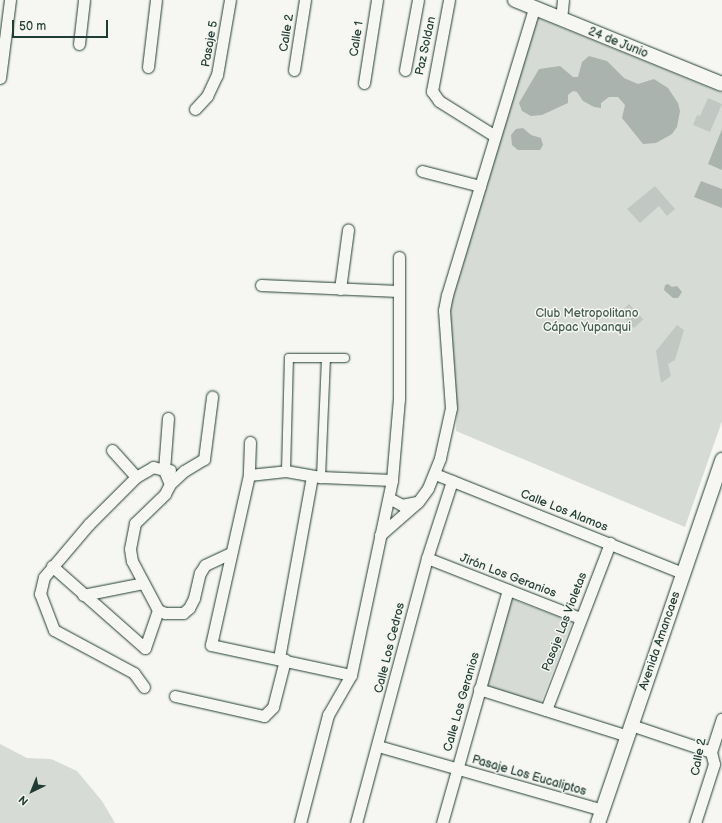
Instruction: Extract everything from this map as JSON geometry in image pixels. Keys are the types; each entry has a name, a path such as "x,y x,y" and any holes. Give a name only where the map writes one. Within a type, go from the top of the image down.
{"street":[{"path":"0,78 4,13 10,0"},
{"path":"79,44 84,0"},
{"path":"148,67 156,0"},
{"name":"Pasaje 5","path":"195,109 207,96 218,75 230,0"},
{"name":"Calle 2","path":"294,70 305,0"},
{"name":"Calle 1","path":"364,83 377,0"},
{"path":"405,70 418,0"},
{"name":"Paz Soldan","path":"449,0 432,91 439,101 496,136"},
{"name":"24 de Junio","path":"515,0 722,84"},
{"path":"561,19 563,0"},
{"path":"380,536 418,502 434,474 447,434 451,408 444,310 534,8"},
{"path":"422,171 480,186"},
{"path":"340,288 348,230"},
{"path":"300,823 328,715 351,675 389,498 399,398 399,257"},
{"path":"262,285 398,291"},
{"path":"286,471 289,358 345,358"},
{"path":"175,696 264,716 273,707 317,476 326,358"},
{"path":"212,397 206,454 200,463 184,471 170,484 165,494 142,516 131,530 130,549 143,583 158,610 165,613 182,613 189,608 194,598 200,573 205,565 231,553"},
{"path":"168,418 164,470 170,484"},
{"path":"250,442 249,475 211,645 351,675"},
{"path":"112,450 136,477"},
{"name":"Avenida Amancaes","path":"600,816 682,573 722,460"},
{"path":"144,687 134,673 54,630 40,594 41,582 52,566 89,524 136,477 153,467 164,470 184,471"},
{"path":"249,475 286,471 317,476 392,480"},
{"name":"Calle Los Alamos","path":"434,474 682,573"},
{"name":"Calle Los Cedros","path":"356,823 378,746 427,558 452,481"},
{"path":"389,498 402,505 418,502"},
{"name":"Pasaje Las Violetas","path":"546,710 610,543"},
{"name":"Jirón Los Geranios","path":"427,558 580,618"},
{"path":"52,566 83,595 145,648 158,610"},
{"path":"83,595 143,583"},
{"name":"Calle Los Geranios","path":"442,823 456,769 508,590"},
{"path":"479,689 546,710 630,730 711,752"},
{"name":"Calle 2","path":"694,823 718,766 711,752 722,719"},
{"name":"Pasaje Los Eucaliptos","path":"378,746 456,769 600,816"}],"green space":[{"name":"Club Metropolitano Cápac Yupanqui","path":"536,17 722,93 722,421 685,527 456,431 457,406 450,308"},
{"path":"512,599 572,622 539,706 480,683"},
{"path":"0,744 27,758 51,759 77,771 102,801 115,823 0,823"}],"shaded area":[{"path":"589,56 607,61 624,78 638,84 654,79 668,88 678,103 680,111 677,127 672,134 656,143 643,144 622,118 625,105 618,97 609,97 601,103 601,108 594,107 583,101 577,92 573,91 568,95 568,103 542,115 531,116 522,111 519,103 539,69 560,66 573,77 578,77 582,62"},
{"path":"523,128 531,135 541,138 543,145 540,150 518,150 512,145 511,135 516,129"},
{"path":"722,129 722,170 708,164"},
{"path":"701,181 722,189 722,208 694,197"},
{"path":"668,284 672,287 677,286 682,292 678,298 673,298 664,290 665,285"}],"building":[{"path":"708,98 722,104 710,132 693,125 697,115 700,116"},
{"path":"655,186 675,209 667,216 659,206 640,223 627,209"},
{"path":"629,304 643,319 634,328 619,313"},
{"path":"677,325 684,330 675,360 668,364 671,376 661,383 656,351"}]}
